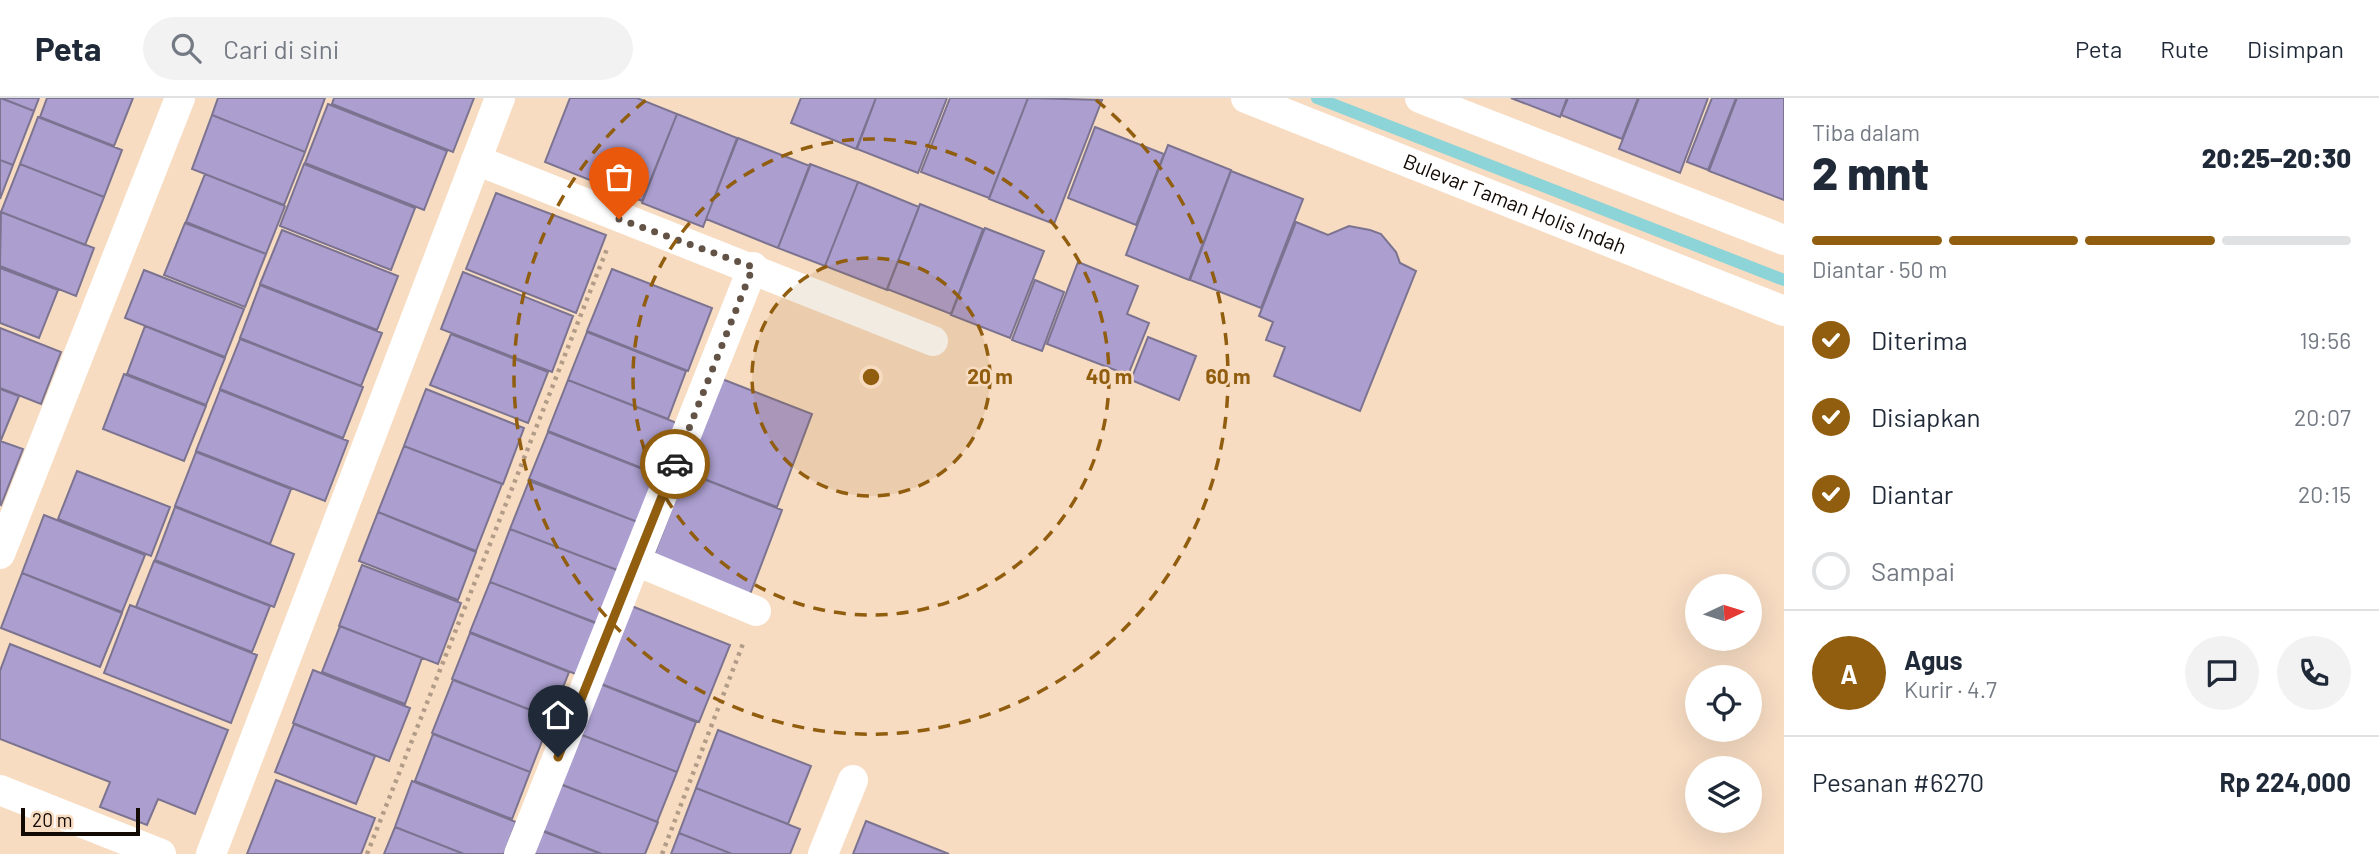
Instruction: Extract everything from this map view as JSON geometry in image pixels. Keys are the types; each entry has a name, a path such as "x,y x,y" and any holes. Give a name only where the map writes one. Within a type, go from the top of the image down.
{"street":[{"path":"0,554 180,98"},
{"path":"211,854 500,98"},
{"name":"Bulevar Taman Holis Indah","path":"1246,98 1784,311"},
{"path":"1420,98 1784,240"},
{"path":"476,160 619,219 753,267 857,313 933,341"},
{"path":"519,854 753,267"},
{"path":"636,561 756,611"},
{"path":"823,854 853,780"},
{"path":"0,790 161,854"}],"path":[{"path":"367,854 619,219"},
{"path":"662,854 756,611"}],"building":[{"path":"0,98 34,111 13,165 0,160"},
{"path":"1,98 39,98 34,111"},
{"path":"47,98 133,98 114,146 40,117"},
{"path":"218,98 325,98 305,152 212,115"},
{"path":"334,98 474,98 453,152 332,104"},
{"path":"570,98 637,98 677,114 642,201 545,162"},
{"path":"801,98 876,98 856,149 791,123"},
{"path":"876,98 947,98 918,173 857,149"},
{"path":"950,98 1028,98 989,198 921,172"},
{"path":"1028,98 1102,100 1054,224 989,199"},
{"path":"1511,98 1567,98 1560,117"},
{"path":"1568,98 1638,98 1622,139 1561,115"},
{"path":"1639,98 1708,98 1680,173 1619,149"},
{"path":"1712,98 1736,98 1708,170 1687,162"},
{"path":"1737,98 1784,98 1784,200 1709,171"},
{"path":"328,104 447,151 424,210 305,163"},
{"path":"677,114 737,138 703,227 642,203"},
{"path":"212,115 305,152 284,205 192,169"},
{"path":"38,117 122,150 104,197 20,164"},
{"path":"1095,127 1164,154 1136,225 1068,198"},
{"path":"738,138 810,166 778,248 706,219"},
{"path":"1168,145 1231,170 1189,280 1126,255"},
{"path":"0,160 13,165 0,199"},
{"path":"20,164 104,197 85,245 1,212"},
{"path":"304,164 415,208 391,270 280,226"},
{"path":"810,164 858,182 825,266 778,248"},
{"path":"1231,171 1303,199 1261,308 1190,280"},
{"path":"205,174 285,206 266,254 186,222"},
{"path":"858,182 919,207 887,290 825,266"},
{"path":"496,193 606,235 576,313 466,269"},
{"path":"920,204 983,229 951,314 887,289"},
{"path":"1,212 94,248 76,296 0,266"},
{"path":"1296,222 1328,235 1349,226 1381,234 1396,252 1400,263 1416,271 1360,411 1274,376 1285,347 1266,340 1273,322 1259,316"},
{"path":"185,223 266,254 245,307 164,275"},
{"path":"985,228 1044,251 1010,338 951,315"},
{"path":"282,230 398,276 377,330 260,284"},
{"path":"1078,262 1138,286 1127,314 1149,323 1128,375 1047,344"},
{"path":"0,268 58,290 39,338 0,323"},
{"path":"612,269 712,308 688,371 587,331"},
{"path":"144,270 244,309 225,357 125,318"},
{"path":"463,272 573,316 552,372 441,329"},
{"path":"1035,280 1064,292 1042,351 1012,340"},
{"path":"260,285 382,333 361,386 240,338"},
{"path":"145,326 225,358 206,405 127,374"},
{"path":"0,328 61,352 41,404 0,388"},
{"path":"587,332 686,371 668,419 568,380"},
{"path":"451,334 548,372 528,423 430,385"},
{"path":"1148,337 1196,356 1179,400 1131,380"},
{"path":"240,339 363,387 343,438 220,389"},
{"path":"124,374 206,406 184,461 103,429"},
{"path":"722,379 812,414 777,507 686,472"},
{"path":"568,380 682,425 662,476 548,431"},
{"path":"0,389 19,396 1,440 0,439"},
{"path":"426,389 524,428 503,484 404,446"},
{"path":"220,390 348,441 325,501 196,451"},
{"path":"548,432 658,475 640,523 529,479"},
{"path":"0,441 23,449 1,505 0,504"},
{"path":"404,446 502,484 476,551 378,512"},
{"path":"196,452 291,489 270,544 175,506"},
{"path":"77,471 170,507 151,556 58,519"},
{"path":"686,472 782,510 749,597 652,560"},
{"path":"529,481 643,524 625,573 510,529"},
{"path":"175,507 294,554 274,607 155,560"},
{"path":"378,512 476,552 458,600 359,561"},
{"path":"44,515 145,555 122,612 22,573"},
{"path":"510,529 622,572 602,625 490,582"},
{"path":"154,561 270,606 252,652 136,607"},
{"path":"362,565 461,603 438,664 339,626"},
{"path":"22,573 122,613 100,667 1,628"},
{"path":"490,582 603,626 583,677 470,632"},
{"path":"130,605 257,655 231,723 104,673"},
{"path":"629,605 730,645 699,722 599,683"},
{"path":"340,626 422,658 405,704 322,672"},
{"path":"470,633 569,672 551,718 452,679"},
{"path":"10,644 228,730 195,814 158,799 147,825 100,807 110,782 0,739 0,671"},
{"path":"313,670 410,708 389,761 293,723"},
{"path":"453,680 551,718 530,772 432,733"},
{"path":"598,683 696,722 677,772 579,734"},
{"path":"294,724 375,756 356,804 275,772"},
{"path":"718,730 811,766 788,824 696,788"},
{"path":"577,733 677,772 657,822 558,783"},
{"path":"433,734 530,772 512,819 415,781"},
{"path":"276,780 375,818 361,854 247,854"},
{"path":"412,781 516,822 504,854 464,854 395,827"},
{"path":"557,783 658,822 645,854 602,854 539,829"},
{"path":"696,788 800,829 790,854 732,854 679,833"},
{"path":"866,821 949,854 853,854"},
{"path":"395,827 464,854 384,854"},
{"path":"542,831 601,854 533,854"},
{"path":"679,833 732,854 671,854"}],"waterway":[{"path":"1317,98 1784,280"}],"way so far":[{"path":"619,219 753,267 675,464"}],"route":[{"path":"558,757 675,464"}]}
